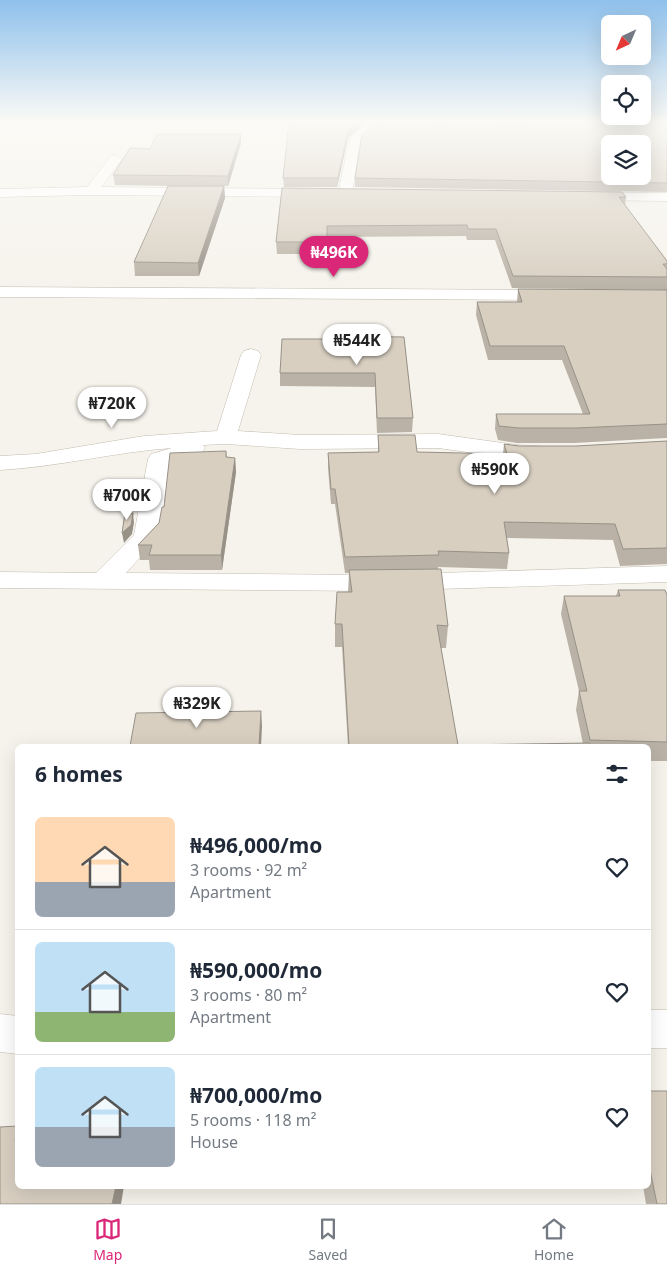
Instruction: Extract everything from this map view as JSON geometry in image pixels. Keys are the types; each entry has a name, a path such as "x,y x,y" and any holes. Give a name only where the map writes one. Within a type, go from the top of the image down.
{"street":[{"path":"91,191 101,178"},
{"path":"0,193 91,191 350,193 351,178"},
{"path":"575,197 667,197"},
{"path":"0,292 570,295"},
{"path":"226,437 251,355"},
{"path":"104,580 146,537 159,459 226,437"},
{"path":"0,462 36,461 144,443 226,437 300,442 438,441 517,452 565,452"},
{"path":"0,580 374,584 667,574"},
{"path":"651,1029 667,1028"},
{"path":"0,1033 15,1034"}],"building":[{"path":"367,178 601,178 601,182"},
{"path":"651,178 667,178 667,183 651,183"},
{"path":"168,186 224,186 198,263 134,262"},
{"path":"282,188 622,192 626,197 619,197 667,261 667,264 663,264 667,269 667,277 513,276 496,229 468,229 467,225 327,226 327,242 276,242"},
{"path":"518,289 667,290 667,424 576,428 499,426 496,414 590,414 564,346 490,346 477,302 522,302"},
{"path":"334,336 404,337 413,418 377,418 375,373 280,373 282,339 334,339"},
{"path":"378,435 415,435 417,452 507,454 504,444 519,446 576,446 667,441 667,548 623,549 615,524 504,522 509,553 438,551 439,555 345,557 335,489 331,489 328,453 379,452"},
{"path":"226,451 226,457 235,458 221,555 149,555 152,545 138,545 159,523 162,507 164,507 170,453"},
{"path":"125,513 133,513 131,525 122,533"},
{"path":"441,569 448,626 437,625 458,744 349,744 342,624 335,624 337,592 352,592 349,570"},
{"path":"618,590 665,590 667,595 667,742 590,740 579,691 587,691 564,596 620,596"},
{"path":"261,711 259,744 130,744 136,713"},
{"path":"590,743 590,744 524,744"},
{"path":"651,1091 667,1091 667,1204 657,1204 651,1175"},
{"path":"15,1126 15,1189 115,1189 112,1204 0,1204 0,1127"}]}
